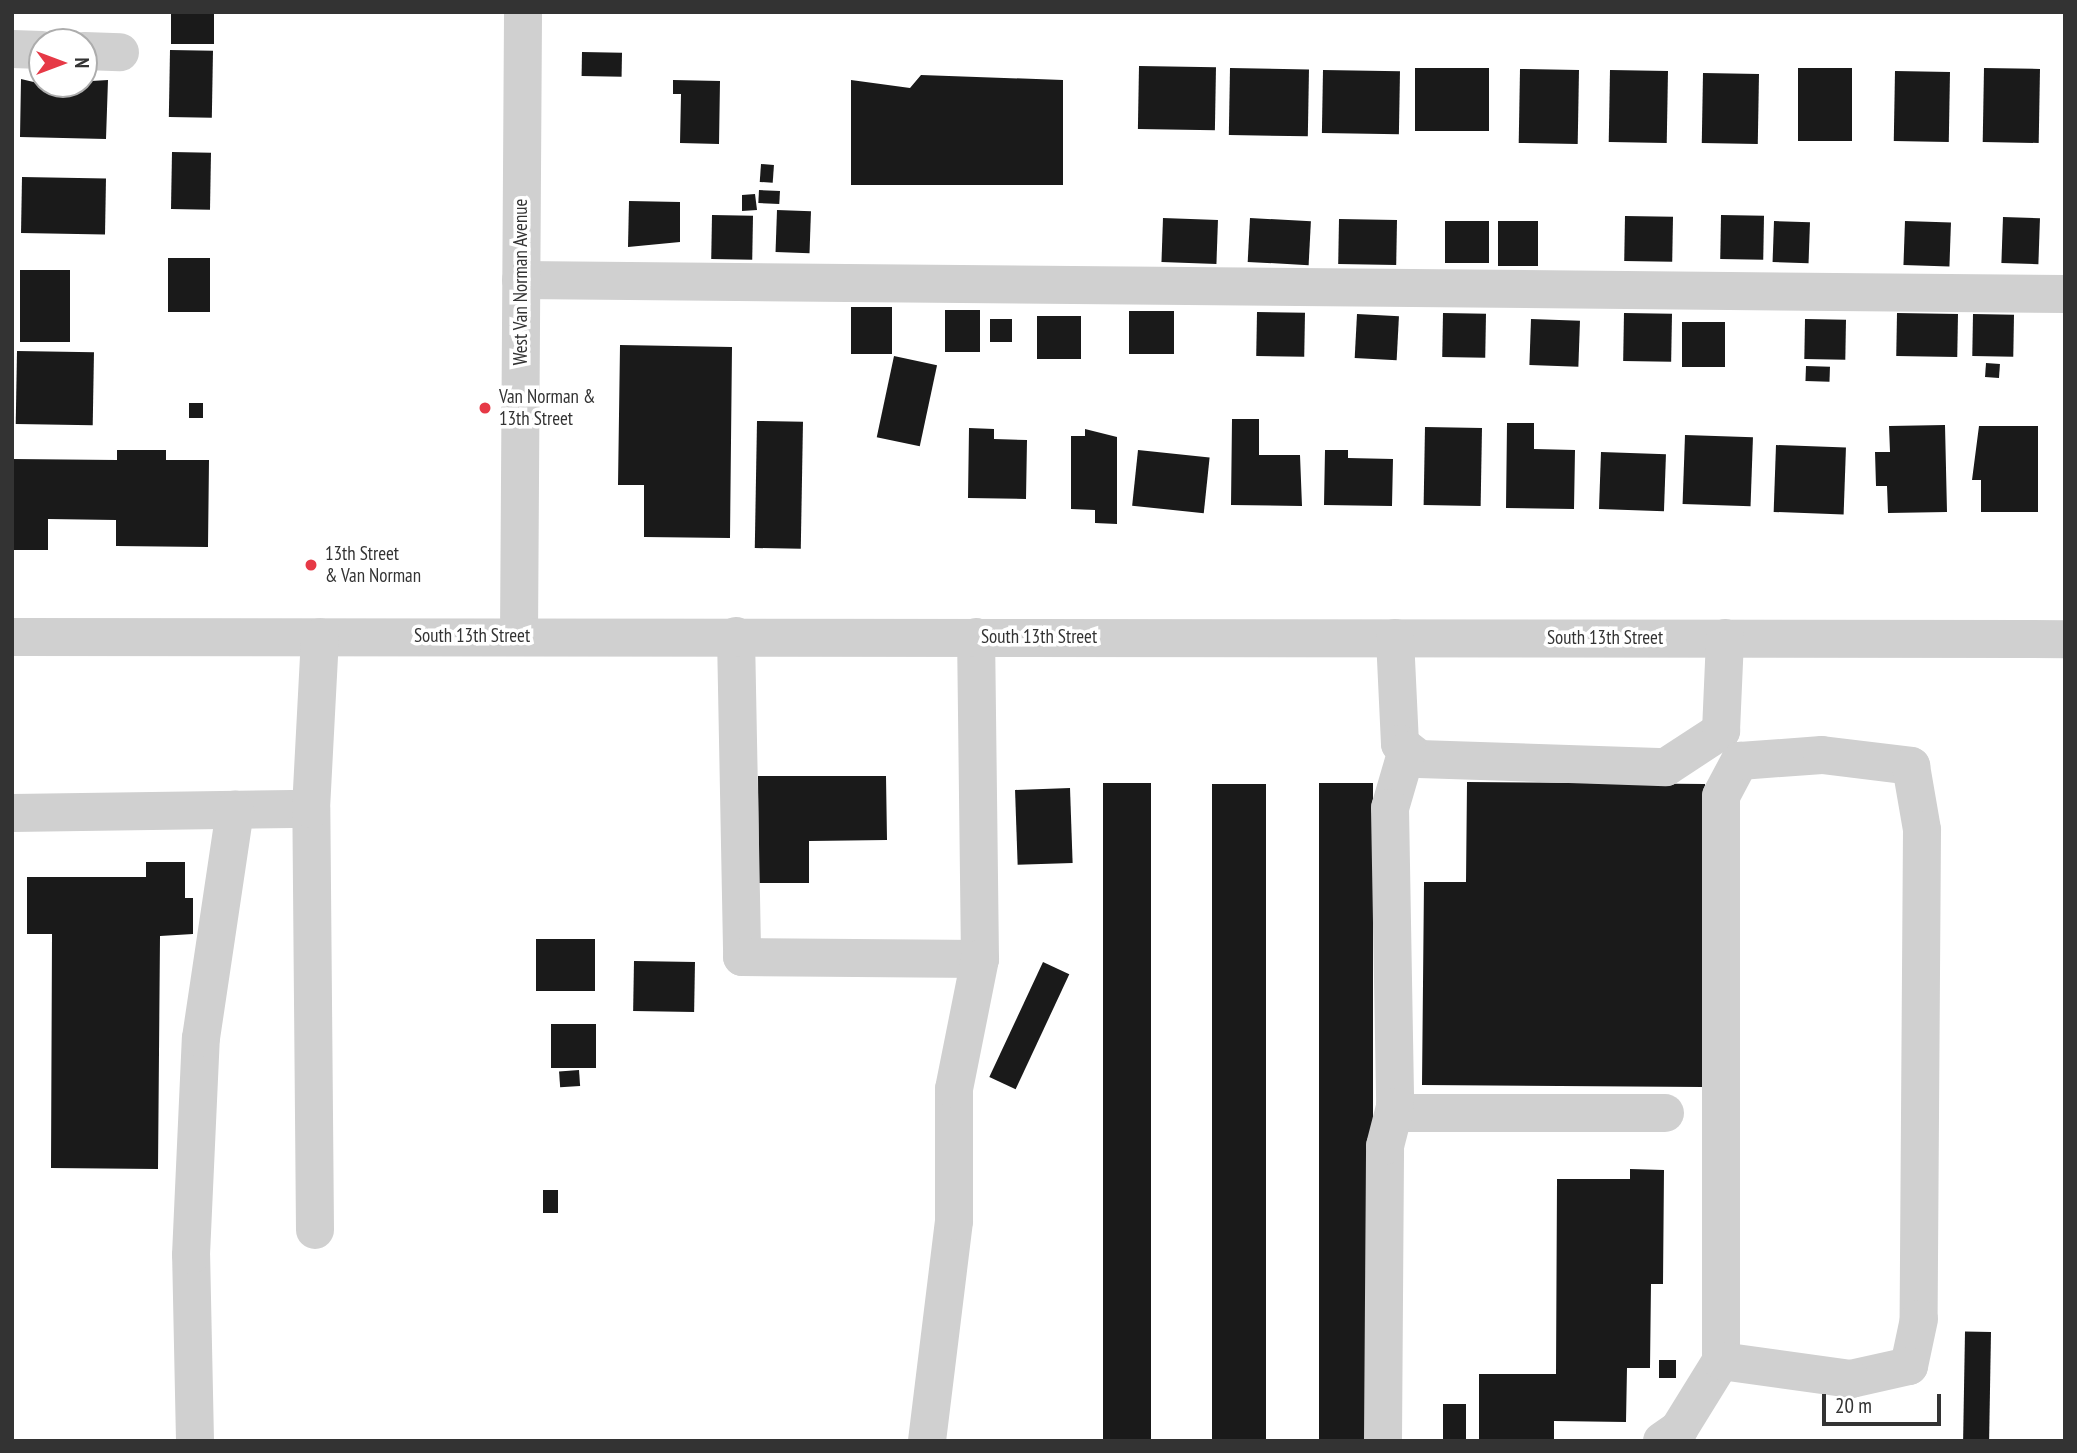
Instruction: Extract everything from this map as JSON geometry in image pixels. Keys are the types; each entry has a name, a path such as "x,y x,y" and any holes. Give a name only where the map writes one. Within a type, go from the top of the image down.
{"street":[{"name":"West Van Norman Avenue","path":"519,636 523,12"},
{"path":"521,280 2065,294"},
{"path":"736,636 741,957 980,959"},
{"name":"South 13th Street","path":"12,637 2065,639"},
{"path":"314,1230 311,809 320,637"},
{"path":"927,1441 954,1221 954,1089 980,959 976,637"},
{"path":"1395,638 1400,744 1430,764 1666,767 1730,746 1911,766 1922,830 1919,1319 1909,1366 1851,1379 1721,1361"},
{"path":"1662,1441 1679,1429 1721,1361 1721,796 1730,746 1725,638"},
{"path":"1383,1441 1385,1146 1395,1107 1390,808 1407,750"},
{"path":"12,813 311,809"},
{"path":"195,1441 191,1255 201,1038 235,810"},
{"path":"1395,1107 1406,1113 1665,1113"}],"building":[{"path":"171,12 214,12 214,44 171,44"},
{"path":"170,50 213,51 212,118 169,117"},
{"path":"582,52 622,53 622,77 582,76"},
{"path":"1139,66 1216,67 1215,130 1138,129"},
{"path":"1230,68 1309,69 1308,136 1229,135"},
{"path":"1415,68 1489,68 1489,131 1415,131"},
{"path":"1798,68 1852,68 1852,141 1798,141"},
{"path":"1984,68 2040,69 2039,143 1983,142"},
{"path":"1520,69 1579,70 1578,144 1519,143"},
{"path":"1323,70 1400,71 1399,134 1322,133"},
{"path":"1610,70 1668,71 1667,143 1609,142"},
{"path":"1895,71 1950,72 1949,142 1894,141"},
{"path":"1703,73 1759,74 1758,144 1702,143"},
{"path":"921,75 1063,80 1063,185 851,185 851,80 910,88"},
{"path":"21,79 28,81 28,98 98,98 98,81 108,80 106,139 20,137"},
{"path":"673,80 720,81 719,144 680,143 681,94 673,94"},
{"path":"172,152 211,153 210,210 171,209"},
{"path":"761,164 774,165 773,183 760,182"},
{"path":"22,177 106,178 105,234 21,233"},
{"path":"759,190 780,191 779,204 758,203"},
{"path":"755,194 757,210 742,211 742,195"},
{"path":"629,201 680,202 680,242 628,247"},
{"path":"777,210 811,211 810,253 776,252"},
{"path":"712,215 753,216 752,260 711,259"},
{"path":"1721,215 1764,216 1763,260 1720,259"},
{"path":"1625,216 1673,217 1672,262 1624,261"},
{"path":"2003,217 2040,218 2038,264 2001,263"},
{"path":"1163,218 1218,220 1216,264 1161,262"},
{"path":"1250,218 1311,221 1309,265 1248,262"},
{"path":"1339,219 1397,220 1396,265 1338,264"},
{"path":"1445,221 1489,221 1489,263 1445,263"},
{"path":"1498,221 1538,221 1538,266 1498,266"},
{"path":"1774,221 1810,222 1809,263 1773,262"},
{"path":"1905,221 1951,223 1949,267 1903,265"},
{"path":"168,258 210,258 210,312 168,312"},
{"path":"20,270 70,270 70,342 20,342"},
{"path":"851,307 892,307 892,354 851,354"},
{"path":"945,310 980,310 980,352 945,352"},
{"path":"1129,311 1174,311 1174,354 1129,354"},
{"path":"1257,312 1305,313 1304,357 1256,356"},
{"path":"1443,313 1486,314 1485,358 1442,357"},
{"path":"1624,313 1672,314 1671,362 1623,361"},
{"path":"1897,313 1958,314 1957,357 1896,356"},
{"path":"1357,314 1399,316 1397,360 1355,358"},
{"path":"1973,314 2014,315 2013,357 1972,356"},
{"path":"1037,316 1081,316 1081,359 1037,359"},
{"path":"990,319 1012,319 1012,342 990,342"},
{"path":"1531,319 1580,321 1578,367 1529,365"},
{"path":"1805,319 1846,320 1845,360 1804,359"},
{"path":"1682,322 1725,322 1725,367 1682,367"},
{"path":"620,345 732,347 730,538 644,537 644,485 618,485"},
{"path":"17,351 94,352 93,425 16,424"},
{"path":"894,356 937,365 920,446 877,437"},
{"path":"1986,363 2000,364 1999,378 1985,377"},
{"path":"1806,366 1830,367 1829,382 1805,381"},
{"path":"189,403 203,403 203,418 189,418"},
{"path":"1232,419 1259,419 1259,455 1300,455 1302,506 1231,505"},
{"path":"757,421 803,422 801,549 755,548"},
{"path":"1507,423 1534,423 1534,449 1575,450 1574,509 1506,508"},
{"path":"1945,425 1947,512 1888,513 1887,486 1876,486 1875,452 1890,452 1889,426"},
{"path":"1979,426 2038,426 2038,512 1981,512 1981,480 1972,480"},
{"path":"1425,427 1482,428 1481,506 1424,505"},
{"path":"969,428 994,429 994,439 1027,440 1026,499 968,498"},
{"path":"1085,429 1117,437 1117,524 1095,523 1095,510 1071,509 1071,436 1085,436"},
{"path":"1685,435 1753,437 1751,506 1683,504"},
{"path":"1776,445 1846,447 1844,514 1774,512"},
{"path":"117,450 166,450 166,460 209,460 208,547 116,546 116,520 48,519 48,550 12,550 12,459 117,460"},
{"path":"1138,450 1210,458 1204,513 1132,506"},
{"path":"1325,450 1348,450 1348,458 1393,459 1392,506 1324,505"},
{"path":"1601,452 1666,454 1664,511 1599,509"},
{"path":"758,776 886,776 887,840 809,841 809,883 759,883"},
{"path":"1467,782 1705,784 1703,1087 1422,1085 1424,882 1466,882"},
{"path":"1103,783 1151,783 1151,1441 1103,1441"},
{"path":"1319,783 1373,783 1373,1441 1319,1441"},
{"path":"1212,784 1266,784 1266,1441 1212,1441"},
{"path":"1070,788 1073,863 1018,865 1015,790"},
{"path":"146,862 185,862 185,898 193,898 193,934 160,936 158,1169 51,1168 52,934 27,934 27,877 146,877"},
{"path":"536,939 595,939 595,991 536,991"},
{"path":"634,961 695,962 694,1012 633,1011"},
{"path":"1043,962 1069,974 1016,1089 989,1077"},
{"path":"551,1024 596,1024 596,1068 551,1068"},
{"path":"579,1070 580,1086 560,1087 559,1071"},
{"path":"1630,1169 1664,1170 1663,1284 1651,1284 1650,1368 1627,1368 1626,1422 1554,1421 1554,1441 1479,1441 1479,1374 1556,1374 1557,1179 1630,1179"},
{"path":"543,1190 558,1190 558,1213 543,1213"},
{"path":"1965,1332 1991,1332 1989,1441 1963,1441"},
{"path":"1659,1360 1676,1360 1676,1378 1659,1378"},
{"path":"1443,1404 1466,1404 1466,1441 1443,1441"}],"place":[{"name":"Van Norman & 13th Street","path":"485,408"},
{"name":"13th Street & Van Norman","path":"311,565"}]}
